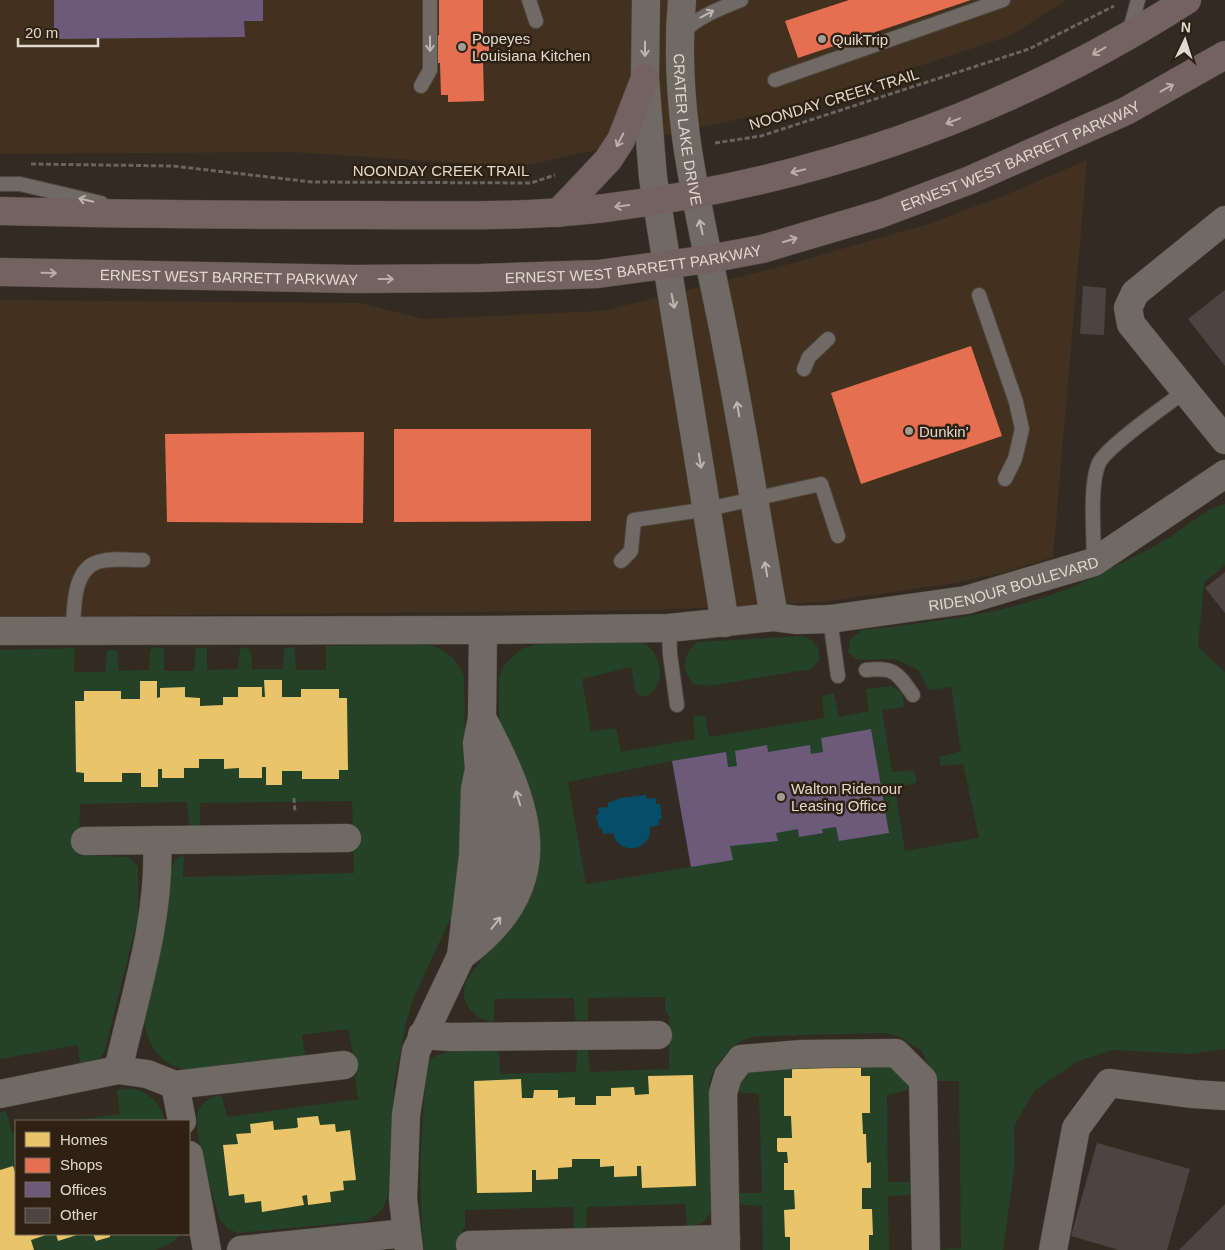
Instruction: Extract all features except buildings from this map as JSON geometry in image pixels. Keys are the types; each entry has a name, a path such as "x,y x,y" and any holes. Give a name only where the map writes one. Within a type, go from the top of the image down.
{"highway":[{"path":"0,211 151,215 503,216 558,213 656,201 798,171 854,155 954,121 1060,74 1186,0"},
{"name":"ERNEST WEST BARRETT PARKWAY","path":"0,272 343,279 460,278 598,274 709,259 762,249 862,219 970,180 1126,111 1225,54"},
{"path":"558,213 608,160 621,140 644,78"}],"street":[{"path":"646,0 644,78 656,201 708,509 725,623"},
{"name":"CRATER LAKE DRIVE","path":"682,0 678,37 681,107 694,194 709,259"},
{"path":"1225,220 1136,293 1128,308 1131,324 1225,440"},
{"path":"709,259 755,500 774,617"},
{"name":"RIDENOUR BOULEVARD","path":"0,631 669,628 774,617 797,620 830,619 966,600 1094,562 1225,474"},
{"path":"241,1250 408,1242 404,1199 406,1115 416,1051 422,1034 461,956 473,856 475,789 479,768 478,743 482,718 483,630"},
{"path":"461,956 482,940 514,899 524,878 527,857 526,826 518,794 482,718"},
{"path":"85,841 347,838"},
{"path":"118,1070 151,924 158,863 157,840"},
{"path":"422,1034 450,1037 658,1035"},
{"path":"470,1245 726,1245 722,1093 728,1076 741,1059 802,1054 896,1053 923,1080 926,1250"},
{"path":"0,1094 118,1070 148,1074 175,1085 218,1082 344,1065"},
{"path":"1053,1250 1076,1128 1109,1083 1193,1094 1225,1096"},
{"path":"175,1085 182,1120"},
{"path":"190,1160 207,1250"}],"lane":[{"path":"421,86 430,70 430,0"},
{"path":"529,0 536,21"},
{"path":"678,37 692,23 708,13 741,0"},
{"path":"775,80 1003,0"},
{"path":"1129,34 1138,0"},
{"path":"0,184 20,184 151,215"},
{"path":"979,295 1016,402 1022,429 1015,459 1005,478"},
{"path":"804,369 809,357 828,339"},
{"path":"1094,562 1094,476 1100,461 1110,449 1185,392"},
{"path":"621,561 631,551 634,520 755,500 821,484 838,536"},
{"path":"74,632 75,600 85,572 95,563 142,560"},
{"path":"830,619 838,676"},
{"path":"669,628 670,654 677,705"},
{"path":"866,670 884,668 898,673 913,695"}],"path":[{"name":"NOONDAY CREEK TRAIL","path":"686,148 761,136 1028,49 1117,5"},
{"name":"NOONDAY CREEK TRAIL","path":"29,164 173,166 312,182 531,183 559,174"}],"shaded area":[{"path":"0,0 1066,0 1012,35 803,105 518,167 292,152 0,154"},
{"path":"1087,160 1053,557 1009,571 956,583 823,602 653,610 0,617 0,300 360,303 424,319 602,311 779,267 928,224 1003,196"}],"green space":[{"path":"1225,504 1225,565 1204,582 1198,647 1225,672 1225,1049 1191,1054 1112,1050 1078,1061 1034,1091 1014,1126 1015,1163 1003,1250 939,1250 961,1248 959,1081 936,1081 922,1051 898,1036 886,1033 751,1037 739,1042 722,1058 714,1070 709,1083 711,1212 699,1224 689,1227 687,1225 685,1204 587,1207 586,1229 577,1230 574,1228 573,1207 465,1210 465,1228 462,1231 463,1250 424,1250 421,1190 422,1130 426,1070 428,1063 435,1056 462,1050 497,1050 499,1052 500,1074 576,1072 577,1050 588,1049 590,1072 669,1069 669,1016 665,1011 665,997 588,998 588,1020 578,1021 575,1018 574,998 494,999 494,1021 491,1022 478,1017 468,1007 464,998 464,988 467,979 519,910 499,727 499,677 505,664 521,649 540,643 641,642 648,646 658,660 660,676 654,691 647,696 640,696 636,692 631,667 582,679 591,731 616,728 621,752 695,739 693,716 705,716 709,737 824,718 822,697 832,693 834,694 839,717 869,711 866,689 891,686 902,693 904,704 903,707 882,710 892,772 913,770 917,780 915,783 895,788 905,851 979,838 963,764 941,766 939,757 961,751 951,687 929,690 918,670 895,659 856,660 848,652 850,639 862,630 980,614 1037,600 1065,590 1151,548 1210,509","holes":["672,761 691,867 586,884 568,782"]},
{"path":"802,636 813,641 818,647 819,660 811,669 709,686 694,684 685,668 686,656 698,642"},
{"path":"428,645 440,649 449,655 464,675 467,837 453,913 413,999 406,1023 394,1084 388,1195 383,1208 365,1221 238,1233 228,1229 220,1220 200,1146 197,1118 199,1109 205,1102 218,1095 222,1096 227,1117 358,1099 355,1076 357,1075 348,1029 302,1035 305,1054 302,1057 194,1070 183,1069 174,1065 158,1054 148,1037 144,1017 165,932 170,871 180,856 184,857 183,877 354,873 352,801 200,803 200,825 192,827 189,823 187,802 80,804 79,855 128,857 138,866 138,917 104,1053 94,1063 80,1066 78,1045 0,1059 0,650 75,648 74,672 105,672 107,652 110,650 117,651 119,671 149,670 150,650 154,647 164,650 164,671 194,671 196,647 207,648 207,670 238,669 240,649 245,647 251,652 252,669 283,669 284,648 291,647 295,649 296,670 326,670 326,646"},
{"path":"892,1065 906,1080 909,1090 887,1095 888,1182 910,1182 911,1193 908,1195 888,1196 889,1250 763,1250 762,1206 742,1205 738,1201 740,1193 762,1193 759,1094 737,1092 742,1079 749,1073 763,1068"},
{"path":"131,1088 149,1095 161,1109 165,1120 79,1120 120,1114 117,1090"},
{"path":"6,1111 12,1133 15,1133 15,1235 179,1235 178,1237 166,1246 156,1250 0,1250 0,1112"}],"water":[{"path":"646,795 647,799 656,798 656,804 660,804 662,819 659,819 659,825 650,827 649,835 641,846 628,848 621,846 616,841 613,833 603,834 602,828 599,828 596,815 599,814 598,808 608,807 608,803 621,798"}],"place":[{"name":"QuikTrip","path":"822,39"},
{"name":"Popeyes Louisiana Kitchen","path":"462,47"},
{"name":"Dunkin'","path":"909,431"},
{"name":"Walton Ridenour Leasing Office","path":"781,797"}]}
